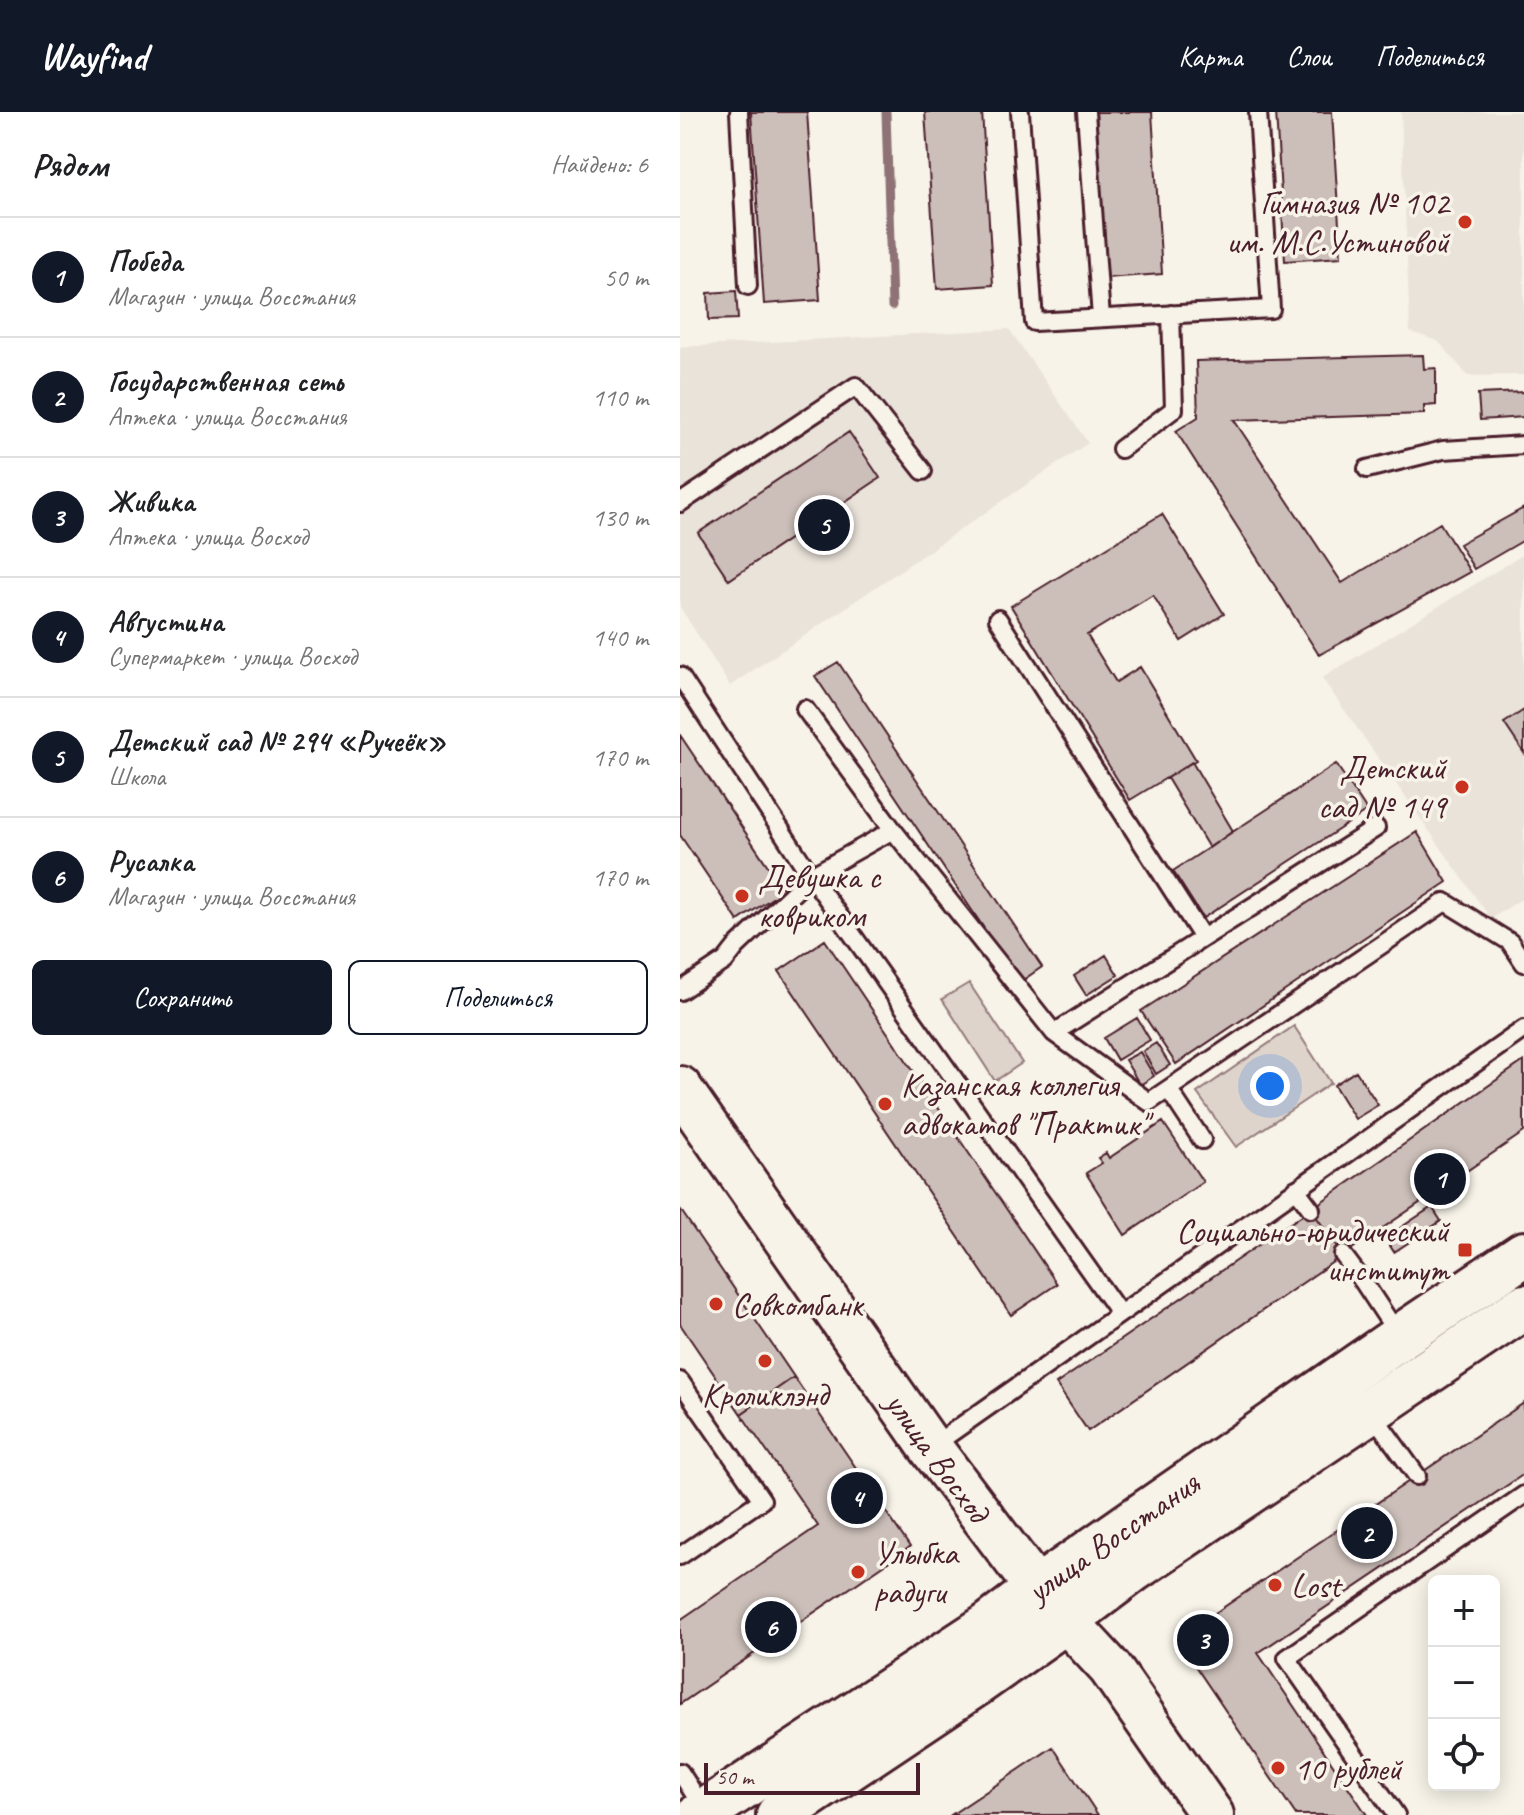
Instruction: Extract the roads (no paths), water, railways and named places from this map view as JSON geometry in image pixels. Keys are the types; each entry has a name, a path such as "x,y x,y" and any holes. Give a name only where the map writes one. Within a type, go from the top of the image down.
{"main road":[{"name":"улица Восстания","path":"779,1815 974,1685 1052,1605 1400,1337 1524,1254"},
{"name":"улица Восстания","path":"702,1813 987,1627 1052,1605 1134,1569 1524,1307"}],"street":[{"name":"улица Восход","path":"680,1088 930,1447 1052,1605 1129,1692 1212,1815"}],"lane":[{"path":"739,112 748,286"},
{"path":"1020,112 1034,322 1271,309 1258,112"},
{"path":"1086,112 1101,318"},
{"path":"1121,449 1174,409 1171,314"},
{"path":"680,503 856,386 923,471"},
{"path":"1367,469 1443,450 1524,445"},
{"path":"998,619 1203,938"},
{"path":"680,676 811,876 1120,1314"},
{"path":"805,709 893,830 1054,1033 1149,1102 1445,902 1510,942 1524,963"},
{"path":"1054,1033 1376,828"},
{"path":"680,991 725,961 811,876 893,830"},
{"path":"930,1447 1524,1029"},
{"path":"1169,1090 1202,1140"},
{"path":"1296,1189 1311,1209"},
{"path":"1343,1255 1400,1337"},
{"path":"680,1381 762,1500 680,1556"},
{"path":"1370,1410 1417,1476"},
{"path":"1396,1815 1287,1658 1524,1495"},
{"path":"1449,1525 1459,1540"},
{"path":"680,1772 702,1813"}],"waterway":[{"path":"886,112 892,306"}],"place":[{"name":"Гимназия № 102 им. М.С.Устиновой","path":"1465,222"},
{"name":"Детский сад № 294 «Ручеёк»","path":"824,525"},
{"name":"Детский сад № 149","path":"1462,787"},
{"name":"Девушка с ковриком","path":"742,896"},
{"name":"Казанская коллегия адвокатов \"Практик\"","path":"885,1104"},
{"name":"Победа","path":"1440,1179"},
{"name":"Социально-юридический институт","path":"1465,1250"},
{"name":"Совкомбанк","path":"716,1304"},
{"name":"Кроликлэнд","path":"765,1361"},
{"name":"Августина","path":"857,1498"},
{"name":"Государственная сеть","path":"1367,1533"},
{"name":"Улыбка радуги","path":"858,1572"},
{"name":"Lost","path":"1275,1585"},
{"name":"Русалка","path":"771,1627"},
{"name":"Живика","path":"1203,1640"},
{"name":"10 рублей","path":"1278,1768"}]}
